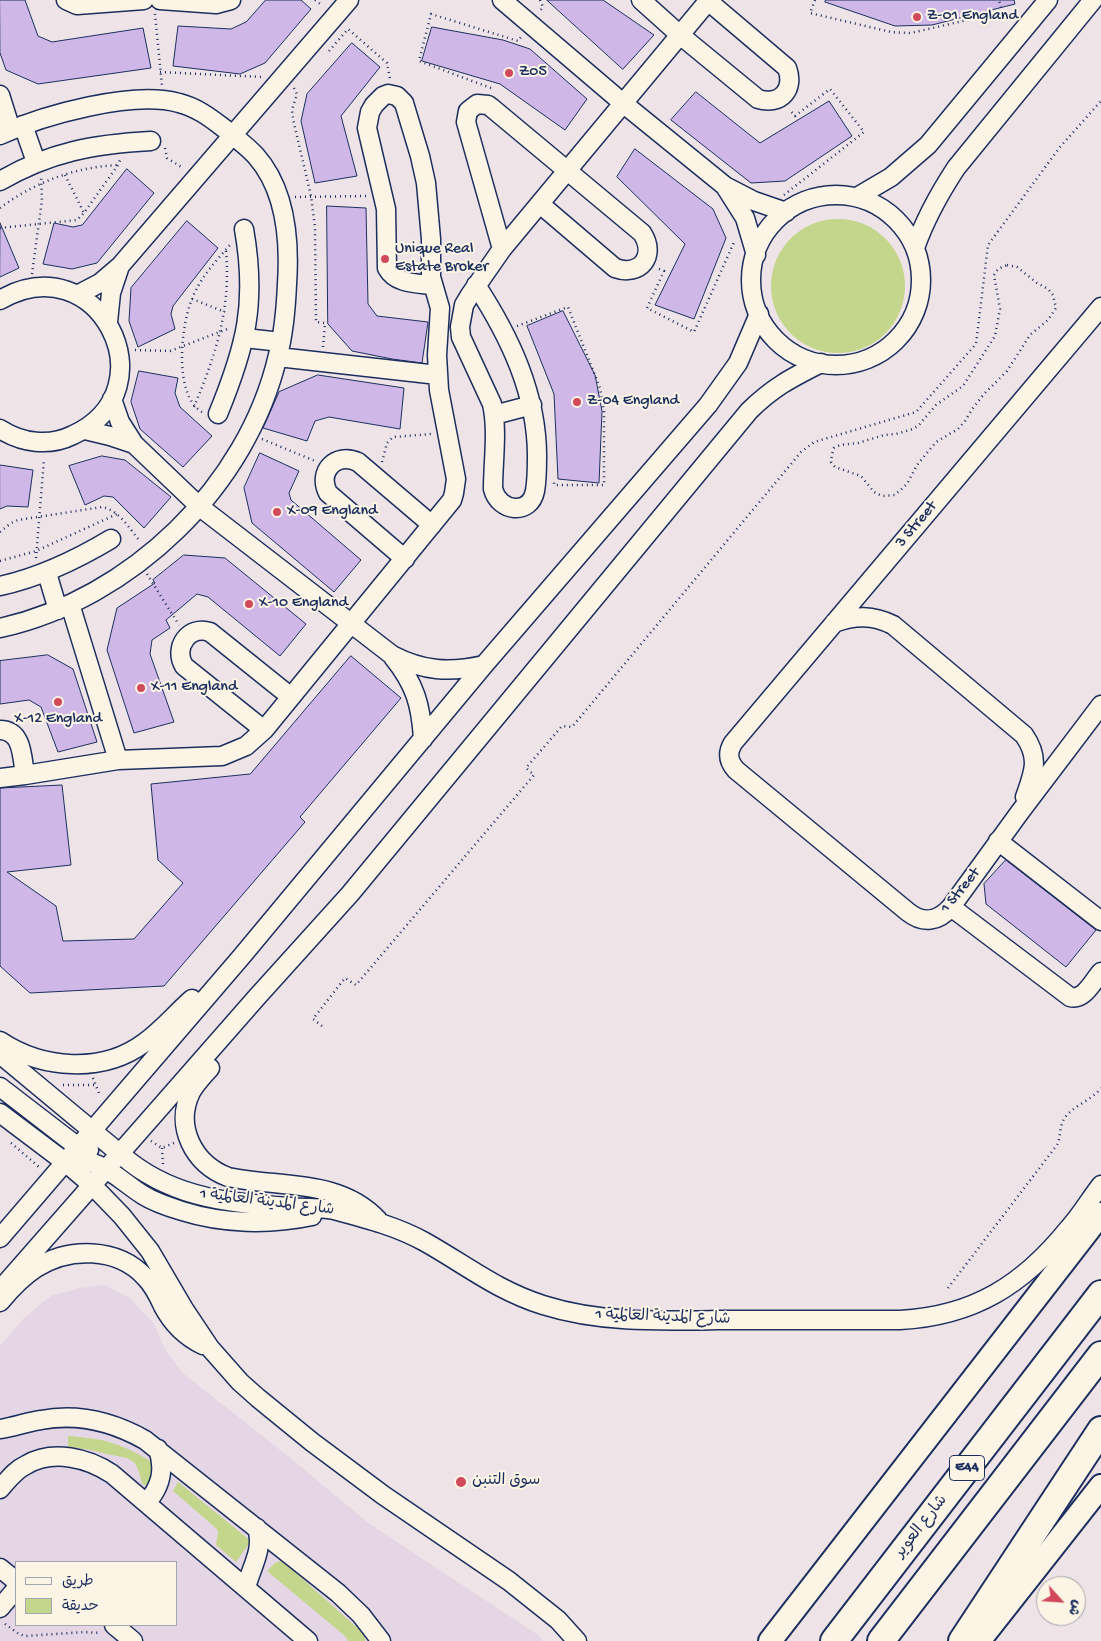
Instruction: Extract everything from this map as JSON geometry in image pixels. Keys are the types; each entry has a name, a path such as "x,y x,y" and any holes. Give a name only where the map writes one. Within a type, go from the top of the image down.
{"highway":[{"name":"شارع العوير","path":"834,1641 1101,1294"},
{"name":"E44","path":"881,1641 1101,1355"},
{"path":"962,1641 1101,1430"}],"main road":[{"path":"770,1641 1101,1214"},
{"path":"979,1641 1101,1486"}],"street":[{"path":"66,0 77,5 216,4 231,0"},
{"path":"78,295 100,283 120,266 232,135 288,83 349,0"},
{"path":"502,0 724,186 733,196 745,218 756,255"},
{"path":"476,285 504,331 532,405 537,445 535,493 524,506 516,508 500,503 495,497 493,489 495,426 492,404 460,337 461,316 464,305 476,285 502,249 624,104 680,35 708,1 787,68 790,82 788,88 780,97 772,101 758,99 680,35 641,0"},
{"path":"857,197 891,177 928,145 1048,0"},
{"path":"915,248 925,220 935,200 956,168 1093,0"},
{"path":"0,778 118,760 222,756 246,746 264,730 448,506 456,486 438,375 440,308 432,285 429,211 420,156 404,103 398,96 388,94 374,105 367,128 384,196 387,223 386,262 390,274 400,280 432,285"},
{"path":"0,95 12,130 36,162"},
{"path":"0,628 64,607 94,592 145,557 200,507 218,484 248,434 270,383 279,349 288,273 286,235 280,197 274,182 256,156 208,116 194,108 163,100 139,100 92,106 61,113 12,130"},
{"path":"502,249 466,122 466,116 472,107 482,104 488,105 642,233 648,248 644,263 630,271 622,271 615,268 540,204"},
{"path":"0,180 36,162 81,149 151,142"},
{"path":"724,186 754,201 778,209 814,198 836,195 857,197 878,206 892,216 903,228 915,248 921,277 916,307 902,333 891,344 865,360 851,364 836,365 821,363 799,356 779,343 764,325 759,314 752,285 753,265 756,255 778,209"},
{"path":"218,414 235,373 246,330 250,274 244,228"},
{"path":"108,322 110,293 120,266"},
{"path":"0,300 15,292 30,288 46,287 78,295 94,307 108,322 114,335 120,367 118,383 112,399 100,416 85,430 66,439 46,442 28,441 4,434"},
{"name":"3 Street","path":"734,743 1101,307"},
{"path":"0,1238 242,956 484,665 708,405 738,363 759,314"},
{"path":"246,330 279,349 322,362 438,375"},
{"path":"0,1290 356,886 749,411 779,385 821,363"},
{"path":"112,399 120,422 134,444 200,507 392,656 409,664 434,670 459,670 484,665"},
{"path":"494,415 532,405"},
{"path":"85,430 134,444"},
{"path":"405,559 328,494 325,488 325,477 330,467 340,460 358,462 432,525"},
{"path":"0,586 40,575 85,555 111,539"},
{"path":"40,575 64,607 118,760"},
{"path":"834,623 864,616 884,620 893,625 1024,735 1034,753 1035,763 1034,773 1020,812"},
{"path":"264,730 184,666 180,651 186,636 196,631 206,630 210,632 291,697"},
{"path":"392,656 406,674 414,689 422,722 423,740"},
{"name":"1 Street","path":"734,743 729,749 728,757 731,765 736,770 908,912 922,920 930,920 938,918 951,907 998,841 1101,705"},
{"path":"0,730 10,731 17,738 25,775"},
{"path":"998,841 1101,921"},
{"path":"951,907 1070,997 1076,999 1082,996 1101,972"},
{"path":"0,1041 30,1057 52,1063 76,1065 100,1062 122,1055 143,1044 200,991 242,956"},
{"path":"257,997 232,1038 191,1091 185,1120 192,1148 203,1163 219,1174 244,1180 332,1191 354,1200 381,1223"},
{"path":"0,1054 93,1130"},
{"path":"0,1086 78,1147 101,1153 119,1153"},
{"path":"0,1112 92,1185 122,1216 150,1251 188,1316 210,1348 252,1393 312,1442 383,1495 509,1581 558,1620 577,1641"},
{"name":"شارع المدينة العالمية 1","path":"93,1130 143,1172 157,1180 196,1195 252,1203 335,1210 381,1223 423,1241 500,1288 541,1305 584,1316 627,1320 914,1319 941,1316 991,1297 1024,1274 1070,1228 1101,1185"},
{"path":"65,1162 86,1160 100,1165 146,1197 182,1211 212,1218 246,1221 282,1220 335,1210"},
{"path":"0,1302 26,1276 45,1263 67,1255 102,1254 125,1262 144,1276 177,1326 192,1338 210,1348"},
{"path":"4,1432 27,1423 57,1418 88,1419 132,1432 158,1449 338,1593 361,1615 380,1641"},
{"path":"146,1503 160,1482 162,1465 158,1449"},
{"path":"0,1489 17,1470 36,1460 56,1457 88,1461 106,1470 308,1641"},
{"path":"246,1588 260,1547 260,1536 257,1528"},
{"path":"0,1568 15,1580"},
{"path":"0,1608 15,1590"},
{"path":"108,1629 133,1641"}],"path":[{"path":"488,105 495,89 419,61 431,14 518,42 542,7 540,0"},
{"path":"815,0 810,13 901,33 921,32 1002,12 999,0"},
{"path":"153,3 163,100"},
{"path":"324,56 348,29 387,63 393,94"},
{"path":"160,72 288,83 300,82"},
{"path":"288,83 297,94 292,110 293,119 311,196 316,259 316,322 325,323 322,362"},
{"path":"778,209 864,132 830,89 795,116 780,97"},
{"path":"322,1026 313,1019 345,978 356,985 534,775 526,768 562,726 572,727 801,452 814,442 916,412 976,344 988,245 1060,147 1101,101"},
{"path":"151,142 163,140 167,158 197,176"},
{"path":"0,228 77,220 84,214 118,165 127,143"},
{"path":"30,288 39,224 42,184 36,162"},
{"path":"0,208 18,195 64,174 87,168 118,165"},
{"path":"64,174 84,214"},
{"path":"280,197 384,196"},
{"path":"644,263 664,271 647,308 694,332 745,218"},
{"path":"218,414 205,414 194,407 185,384 181,347 192,299 204,275 244,228"},
{"path":"194,407 208,372 225,312 227,292 226,250"},
{"path":"1007,265 1017,266 1037,283 1048,289 1053,295 1056,308 1048,320 1026,341 1007,370 977,403 958,429 936,442 917,465 907,484 895,495 882,496 874,492 861,476 841,470 831,462 834,448 840,445 858,443 884,434 896,434 920,425 936,405 963,386 995,336 1000,309 994,284 994,275 998,269 1007,265"},
{"path":"192,299 225,312"},
{"path":"504,331 568,307 600,388 604,412 604,485 554,485 554,472 537,472"},
{"path":"118,350 170,351 220,332 246,330"},
{"path":"377,478 387,443 393,437 447,433"},
{"path":"248,434 330,467"},
{"path":"40,575 36,551 46,442"},
{"path":"0,532 18,520 102,507 108,508 117,514 145,557 186,636"},
{"path":"0,561 36,551 117,514"},
{"path":"90,1070 103,1102"},
{"path":"57,1084 96,1085"},
{"path":"948,1288 1057,1145 1060,1140 1064,1119 1074,1109 1094,1096 1101,1088"},
{"path":"145,1137 162,1148"},
{"path":"10,1142 42,1169"},
{"path":"162,1148 174,1143"},
{"path":"162,1148 163,1164"},
{"path":"0,1619 22,1636 108,1629"}],"shaded area":[{"path":"105,1285 131,1299 154,1324 166,1351 184,1374 294,1461 367,1522 538,1635 543,1641 0,1641 0,1346 24,1318 51,1296 80,1288"}],"green space":[{"path":"838,219 863,225 885,239 899,261 905,286 899,311 885,333 863,347 838,353 813,347 791,333 777,311 771,286 777,261 791,239 813,225"},
{"path":"68,1436 113,1443 154,1463 149,1486 142,1484 140,1474 134,1462 90,1450 68,1447"},
{"path":"178,1482 251,1541 236,1562 216,1545 217,1529 173,1491"},
{"path":"281,1561 362,1632 365,1641 348,1641 345,1636 267,1571 275,1563"}],"building":[{"path":"0,0 25,0 38,36 52,42 143,28 151,68 38,84 6,70 0,53"},
{"path":"266,0 301,0 311,9 265,63 240,74 173,66 178,26 231,29 246,22"},
{"path":"547,0 603,0 654,35 623,69"},
{"name":"Z-01 England","path":"826,0 1014,0 1015,4 932,25 895,26 825,2"},
{"name":"Z05","path":"432,27 503,40 530,49 587,99 565,130 500,84 422,61"},
{"path":"352,43 380,67 341,116 357,176 315,183 301,121 307,94"},
{"path":"696,92 760,143 829,101 852,136 785,181 751,183 671,120"},
{"path":"635,149 713,209 726,238 694,319 655,305 685,244 617,177"},
{"path":"127,169 154,193 97,263 72,269 43,264 54,223 73,227 82,225"},
{"path":"327,206 366,208 368,304 377,316 428,322 422,363 352,351 328,324"},
{"path":"187,221 218,248 173,306 171,314 175,329 138,347 129,321 131,288"},
{"path":"0,223 19,268 0,277"},
{"name":"Z-04 England","path":"563,311 595,375 602,411 599,483 558,479 554,394 527,326"},
{"path":"139,371 178,378 175,393 180,407 212,436 183,467 140,429 131,402"},
{"path":"318,375 404,388 400,429 329,417 315,421 307,441 263,428 279,392"},
{"name":"X-09 England","path":"260,453 299,471 289,493 291,500 361,560 334,592 252,523 244,488"},
{"path":"102,456 125,460 171,497 144,528 113,497 104,496 85,505 69,466"},
{"path":"0,465 33,470 28,507 7,506 0,509"},
{"path":"184,555 225,558 306,624 280,656 208,597 197,594 166,620 170,628 152,640 150,654 174,722 134,733 107,650 117,608 155,583 153,580"},
{"name":"X-12 England","path":"48,655 73,669 97,742 58,752 41,707 29,700 0,704 0,661"},
{"path":"351,656 401,698 300,817 305,822 164,986 30,993 0,966 0,788 62,785 71,865 7,872 56,906 63,941 134,939 183,883 158,860 151,784 250,774"},
{"path":"1006,860 1096,930 1066,967 986,904 984,884"}],"place":[{"name":"Z-01 England","path":"917,17"},
{"name":"Z05","path":"509,73"},
{"name":"Unique Real Estate Broker","path":"385,259"},
{"name":"Z-04 England","path":"577,402"},
{"name":"X-09 England","path":"277,512"},
{"name":"X-10 England","path":"249,604"},
{"name":"X-11 England","path":"141,688"},
{"name":"X-12 England","path":"58,702"},
{"name":"سوق التنبن","path":"461,1482"}]}
